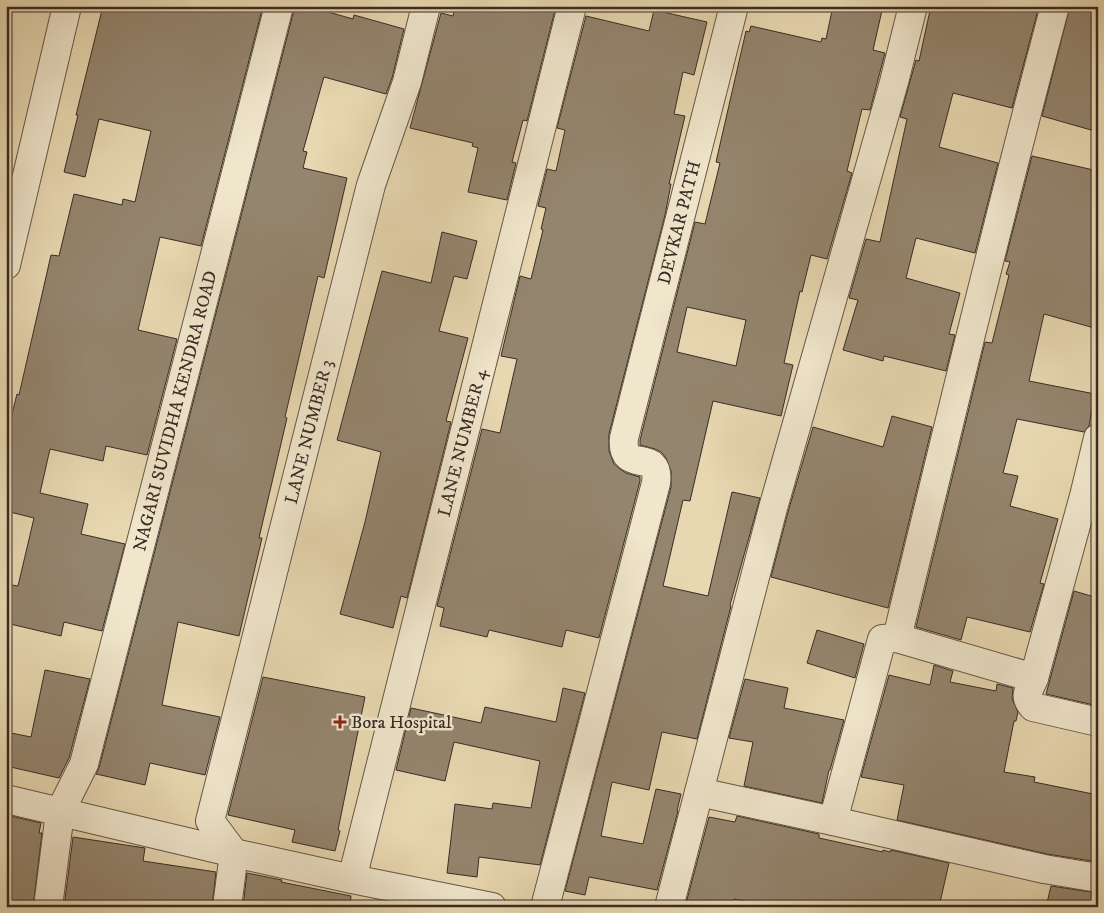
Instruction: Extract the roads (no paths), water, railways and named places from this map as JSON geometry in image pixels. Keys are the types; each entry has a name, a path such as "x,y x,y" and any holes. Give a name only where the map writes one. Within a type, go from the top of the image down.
{"street":[{"path":"6,265 67,6"},
{"name":"NAGARI SUVIDHA KENDRA ROAD","path":"48,907 60,812 84,764 279,6"},
{"name":"LANE NUMBER 3","path":"234,853 210,821 371,185 407,82 426,6"},
{"name":"LANE NUMBER 4","path":"352,879 572,6"},
{"name":"DEVKAR PATH","path":"545,907 656,483 657,474 655,468 650,464 629,458 624,452 624,438 734,6"},
{"path":"669,907 773,508 894,82 913,6"},
{"path":"897,638 971,334 1055,6"},
{"path":"1098,438 1034,678 1027,695 1028,700 1034,706 1098,722"},
{"path":"832,821 882,638 897,638 1034,678"},
{"path":"699,792 1044,869 1098,878"},
{"path":"6,799 352,879 385,896 490,906"},
{"path":"227,907 234,853"}],"place":[{"name":"Bora Hospital","path":"340,722"}]}
